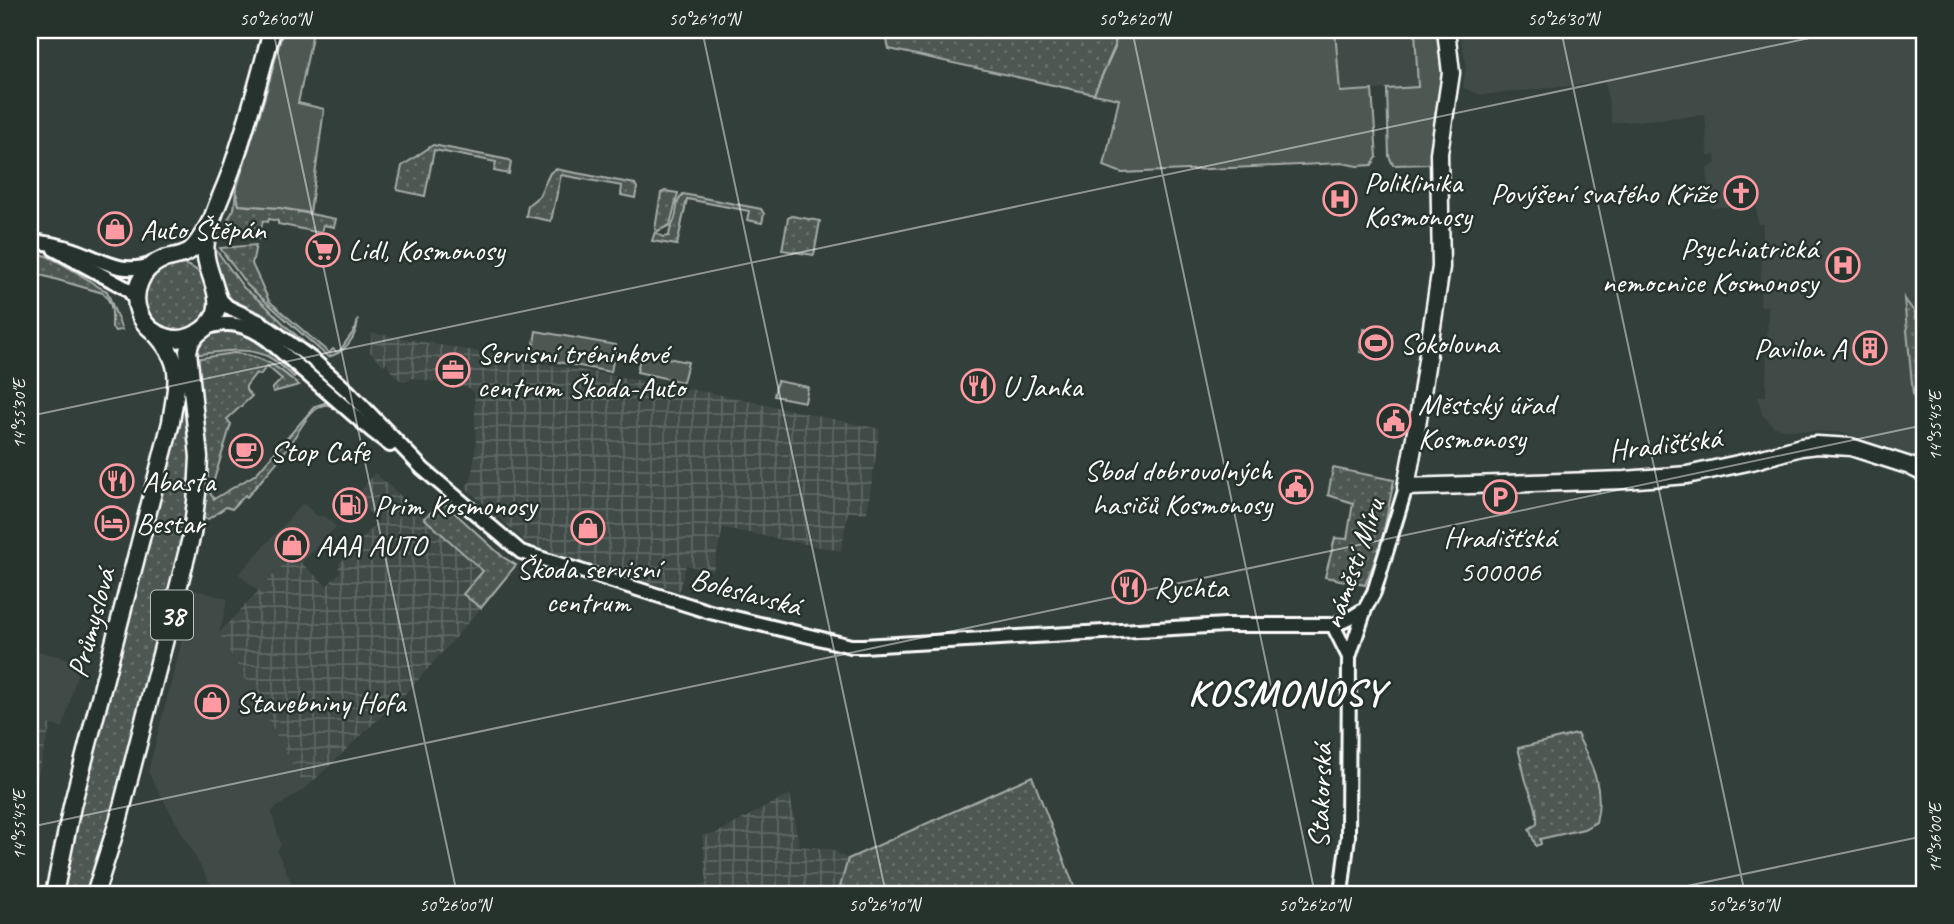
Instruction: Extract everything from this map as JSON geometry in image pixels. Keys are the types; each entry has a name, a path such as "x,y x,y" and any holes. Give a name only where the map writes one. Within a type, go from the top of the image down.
{"main road":[{"path":"215,284 208,267 205,248 212,219 242,139 272,30"},
{"path":"1406,487 1441,267 1439,153 1451,73 1446,30"},
{"path":"137,303 140,281 146,271 155,263 186,254 212,219"},
{"path":"173,257 196,262 205,269 215,284"},
{"name":"38","path":"95,894 118,822 192,534 198,457 188,351 191,341 215,312 218,301 215,284"},
{"name":"38","path":"137,303 141,318 153,331"},
{"path":"153,331 176,339 201,331"},
{"name":"Průmyslová","path":"54,894 72,806 172,422 175,362 168,347 153,331"},
{"name":"Hradišťská","path":"1406,487 1675,476 1818,445 1851,447 1924,473"}],"street":[{"path":"30,240 65,246 116,268 134,269 155,263"},
{"path":"44,244 124,287 137,303"},
{"name":"Boleslavská","path":"215,284 221,300 228,307 262,323 312,359 349,392 423,469 526,554 710,612 851,646 863,646 1225,625 1333,625 1364,609"},
{"path":"201,331 216,325 234,324 261,335 372,432 423,469"},
{"name":"náměstí Míru","path":"1349,657 1364,609 1374,592 1406,487"},
{"path":"1333,625 1349,657"},
{"name":"Stakorská","path":"1341,894 1348,836 1349,657"}],"shaded area":[{"path":"885,30 1116,30 1115,46 1094,94 889,49"},
{"path":"1116,30 1335,30 1340,92 1372,90 1377,157 1372,165 1357,166 1342,163 1122,173 1104,166 1119,99 1094,94 1115,47"},
{"path":"1335,30 1415,30 1418,87 1340,92"},
{"path":"1415,30 1440,30 1444,58 1437,108 1434,164 1393,165 1389,156 1387,89 1418,87"},
{"name":"Psychiatrická nemocnice Kosmonosy","path":"1459,30 1924,30 1924,459 1845,433 1774,427 1762,414 1758,397 1766,396 1768,306 1760,306 1763,224 1758,224 1756,204 1711,208 1707,169 1716,163 1715,155 1708,156 1705,115 1612,123 1605,82 1482,95 1463,88 1466,64"},
{"path":"283,31 313,32 298,103 324,109 310,213 239,205 236,190"},
{"path":"433,145 509,160 509,174 494,171 496,162 434,150 425,196 397,190 402,166"},
{"path":"555,169 635,184 635,198 621,195 622,186 561,175 551,221 526,216 528,205 539,196 550,173"},
{"path":"236,190 239,205 280,208 336,219 334,227 323,225 321,233 278,224 278,221 269,219 268,222 263,221 258,239 226,223 234,209"},
{"path":"661,193 678,193 670,225 658,231 655,229"},
{"path":"683,194 761,209 764,214 762,223 747,220 749,211 687,199 677,245 652,241 655,232 663,237 669,236"},
{"path":"792,216 820,221 814,255 782,250 788,218"},
{"path":"209,244 244,288 315,352 312,355 228,299"},
{"path":"256,245 252,264 269,301 329,353 333,349 338,353 328,357 247,285 220,248"},
{"path":"30,250 60,262 107,291 122,330 115,331 112,328 111,305 103,293 30,272"},
{"path":"177,264 190,267 201,274 208,285 211,298 208,311 201,322 190,329 177,332 164,329 153,322 146,311 143,298 146,285 153,274 164,267"},
{"path":"1904,298 1915,313 1915,318 1924,326 1924,371 1919,374 1920,379 1913,394"},
{"path":"358,319 357,326 353,338 338,353 356,328"},
{"path":"236,328 266,344 297,374 294,377 271,358 249,351 194,355 204,337"},
{"name":"Sokolovna","path":"1364,329 1392,335 1387,357 1360,352"},
{"path":"536,331 616,345 611,372 532,357"},
{"path":"372,333 717,394 880,429 867,513 848,512 841,551 723,528 713,571 686,565 679,591 561,556 527,543 465,487 471,481 476,445 474,393 469,388 413,378 406,382 400,380 390,370 387,362 383,365 370,352"},
{"path":"234,353 253,356 269,363 299,385 273,392 272,389 282,379 267,366 260,375 256,373 246,386 252,396 227,419 231,424 210,493 214,499 256,474 315,406 327,402 338,408 336,410 326,405 316,410 247,497 245,495 232,509 226,507 208,519 202,518 206,458 194,359"},
{"path":"641,353 688,362 683,382 637,372"},
{"path":"182,359 191,428 191,508 114,819 89,894 59,894"},
{"path":"777,381 808,387 805,402 774,396"},
{"path":"1333,468 1394,480 1381,545 1365,585 1325,577 1335,538 1347,539 1353,503 1328,495"},
{"path":"375,473 484,571 464,594 481,608 412,687 306,788 219,633 292,555 327,586 341,571 339,564 379,520 354,499"},
{"name":"AAA AUTO","path":"303,503 317,516 325,516 336,527 301,563 291,555 259,592 239,574"},
{"path":"445,504 503,557 516,565 481,608 463,594 483,571 424,518"},
{"name":"Stavebniny Hofa","path":"195,590 228,599 219,633 306,788 271,811 281,845 277,851 297,894 216,894 148,772"},
{"path":"30,649 80,662 63,728 30,720"},
{"path":"30,720 51,725 30,805"},
{"path":"1577,734 1592,766 1598,787 1596,822 1584,829 1540,839 1541,844 1536,846 1529,829 1537,824 1534,801 1518,748"},
{"path":"1032,776 1077,894 838,894 848,859"},
{"path":"790,794 799,846 831,849 848,859 838,894 663,894 707,883 702,835 715,834"}],"place":[{"name":"Povýšení svatého Kříže","path":"1741,193"},
{"name":"Poliklinika Kosmonosy","path":"1340,199"},
{"name":"Auto Štěpán","path":"115,229"},
{"name":"Lidl, Kosmonosy","path":"323,250"},
{"name":"Psychiatrická nemocnice Kosmonosy","path":"1843,265"},
{"name":"Sokolovna","path":"1376,343"},
{"name":"Pavilon A","path":"1870,348"},
{"name":"Servisní tréninkové centrum Škoda-Auto","path":"453,370"},
{"name":"U Janka","path":"978,386"},
{"name":"Městský úřad Kosmonosy","path":"1394,421"},
{"name":"Stop Cafe","path":"246,451"},
{"name":"Abasta","path":"117,481"},
{"name":"Sbod dobrovolných hasičů Kosmonosy","path":"1296,487"},
{"name":"Hradišťská 500006","path":"1500,497"},
{"name":"Prim Kosmonosy","path":"350,505"},
{"name":"Bestar","path":"112,523"},
{"name":"Škoda servisní centrum","path":"588,528"},
{"name":"AAA AUTO","path":"292,545"},
{"name":"Rychta","path":"1129,587"},
{"name":"Stavebniny Hofa","path":"212,702"}],"district":[{"name":"KOSMONOSY","path":"1287,692"}]}
